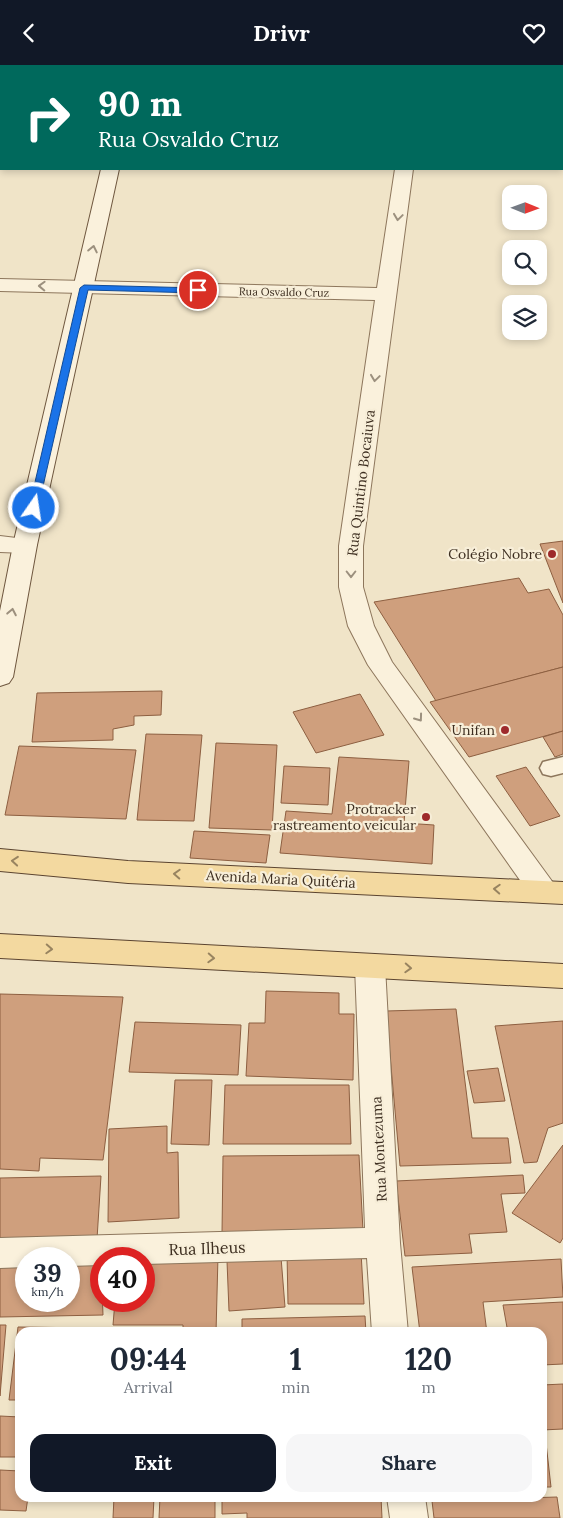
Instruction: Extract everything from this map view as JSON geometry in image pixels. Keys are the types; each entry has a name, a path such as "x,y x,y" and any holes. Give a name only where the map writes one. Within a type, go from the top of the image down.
{"main road":[{"name":"Avenida Maria Quitéria","path":"0,860 128,872 554,892"},
{"path":"0,946 563,976"}],"street":[{"path":"0,677 25,545 110,170"},
{"name":"Rua Quintino Bocaiuva","path":"404,170 351,546 351,587 361,626 381,665 554,892"},
{"name":"Rua Osvaldo Cruz","path":"0,285 387,295"},
{"path":"0,544 25,545"},
{"name":"Rua Montezuma","path":"370,966 383,1243 390,1327"},
{"name":"Rua Ilheus","path":"0,1253 383,1243"},
{"path":"406,1502 408,1518"}],"building":[{"name":"Colégio Nobre","path":"563,541 563,603 540,544"},
{"path":"519,578 528,593 549,589 563,615 563,667 436,701 374,602"},
{"path":"563,667 563,731 469,757 430,702"},
{"path":"162,691 161,715 134,716 134,725 113,729 113,740 32,742 37,693"},
{"path":"360,694 384,735 316,753 293,712"},
{"path":"563,731 563,754 555,757 543,737"},
{"path":"146,734 202,735 194,821 137,820"},
{"path":"216,743 277,745 272,830 209,828"},
{"path":"19,746 136,750 126,819 5,815"},
{"path":"339,757 409,761 404,823 434,825 432,864 280,853 286,811 332,814"},
{"path":"284,766 330,768 328,805 281,803"},
{"path":"526,767 560,816 530,826 496,776"},
{"path":"194,831 270,835 266,863 190,858"},
{"path":"266,991 339,993 339,1014 354,1014 353,1080 246,1076 249,1023 265,1023"},
{"path":"0,994 123,997 103,1160 40,1158 39,1171 0,1169"},
{"path":"456,1009 472,1138 508,1138 511,1163 400,1166 386,1011"},
{"path":"563,1021 563,1123 548,1128 537,1162 524,1163 495,1026"},
{"path":"135,1022 241,1025 238,1075 129,1072"},
{"path":"498,1068 505,1101 474,1103 467,1071"},
{"path":"175,1080 212,1080 209,1145 171,1144"},
{"path":"225,1085 349,1085 351,1144 223,1144"},
{"path":"167,1126 167,1153 178,1152 179,1218 108,1222 109,1129"},
{"path":"563,1145 563,1238 560,1243 512,1213"},
{"path":"359,1155 363,1231 222,1233 223,1156"},
{"path":"523,1175 525,1193 501,1194 507,1232 469,1234 472,1253 405,1256 396,1181"},
{"path":"101,1176 97,1239 0,1241 0,1178"},
{"path":"361,1252 364,1304 288,1304 287,1253"},
{"path":"218,1256 216,1327 113,1325 114,1312 155,1312 155,1259"},
{"path":"281,1257 285,1307 229,1311 227,1261"},
{"path":"561,1259 563,1297 483,1302 486,1327 419,1327 412,1267"},
{"path":"90,1263 90,1312 103,1312 103,1315 0,1317 0,1265 15,1264 15,1312 80,1312 80,1264"},
{"path":"563,1302 563,1364 547,1365 547,1327 507,1327 503,1305"},
{"path":"365,1316 366,1327 242,1327 242,1319"},
{"path":"0,1325 6,1325 0,1396"},
{"path":"15,1351 15,1400 9,1400"},
{"path":"563,1384 563,1429 547,1430 547,1385"},
{"path":"0,1416 15,1417 15,1457 0,1457"},
{"path":"547,1452 551,1487 547,1487"},
{"path":"0,1470 15,1471 15,1502 27,1502 26,1511 0,1510"},
{"path":"547,1497 557,1497 560,1518 434,1518 432,1502 547,1502"},
{"path":"114,1502 154,1502 153,1518 113,1518"},
{"path":"160,1502 215,1502 215,1518 159,1518"},
{"path":"222,1502 381,1502 382,1518 247,1518 247,1513 222,1514"}],"place":[{"name":"Colégio Nobre","path":"552,554"},
{"name":"Unifan","path":"505,730"},
{"name":"Protracker rastreamento veicular","path":"426,817"}],"route":[{"path":"34,508 84,288 198,290"}]}
